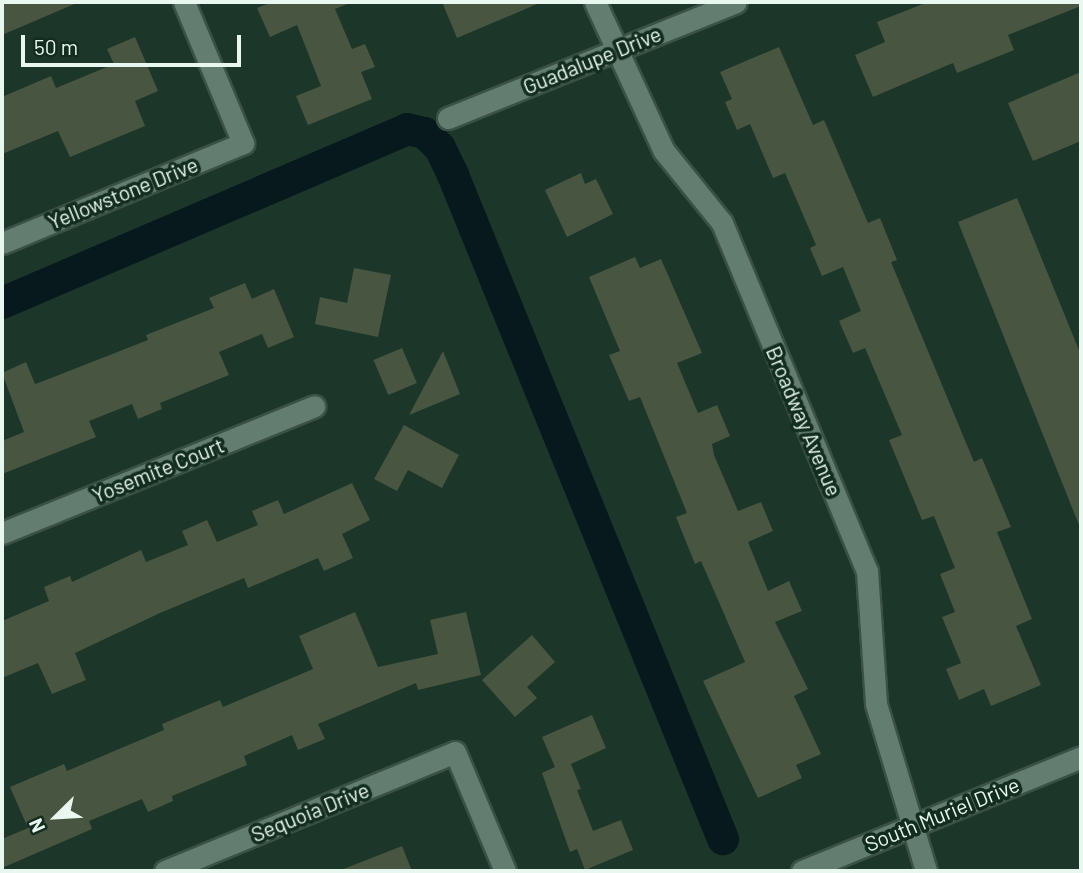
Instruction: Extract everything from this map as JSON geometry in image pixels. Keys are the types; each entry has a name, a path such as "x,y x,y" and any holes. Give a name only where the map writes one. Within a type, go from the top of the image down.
{"street":[{"name":"Yellowstone Drive","path":"2,243 243,143 184,2"},
{"name":"Broadway Avenue","path":"595,2 615,51 664,151 722,223 867,571 876,704 926,871"},
{"name":"Guadalupe Drive","path":"448,118 736,2"},
{"name":"Yosemite Court","path":"2,533 314,406"},
{"name":"Sequoia Drive","path":"165,871 455,752 505,871"},
{"name":"South Muriel Drive","path":"802,871 1081,757"}],"building":[{"path":"2,2 79,2 2,35"},
{"path":"272,2 352,2 335,9 352,49 365,44 375,67 361,72 372,99 308,125 296,96 321,86 297,25 270,37 257,8"},
{"path":"442,2 542,2 457,38"},
{"path":"928,2 1081,2 1081,6 1008,35 1014,50 957,73 953,63 873,97 855,55 885,42 877,22"},
{"path":"135,37 158,91 135,101 145,126 70,157 58,131 2,154 2,97 51,76 56,88 114,64 107,49"},
{"path":"779,47 813,125 824,120 868,223 880,218 897,260 891,262 974,462 982,458 1011,527 997,532 1032,619 1016,626 1041,685 991,706 984,689 959,700 946,669 961,663 942,617 955,612 940,574 955,568 934,516 922,520 889,440 902,435 865,348 853,353 839,321 861,311 843,267 822,276 810,248 816,245 785,173 773,178 750,124 737,130 725,102 732,99 720,72"},
{"path":"1081,72 1081,141 1033,161 1008,103"},
{"path":"581,173 585,184 596,179 613,214 567,237 545,190"},
{"path":"1017,198 1081,355 1081,530 958,222"},
{"path":"635,257 640,268 661,259 702,353 677,363 698,413 717,405 730,436 712,444 714,455 738,511 761,502 773,531 748,542 768,591 789,581 802,611 775,622 808,689 794,696 821,754 796,765 802,778 758,798 703,681 745,662 701,561 695,564 676,517 687,513 640,397 629,401 609,355 620,351 589,277"},
{"path":"354,268 391,275 378,337 315,324 320,297 347,303"},
{"path":"245,283 252,299 274,289 294,337 268,348 262,334 219,352 229,375 160,403 162,409 138,419 132,404 89,421 96,437 2,474 2,441 24,432 2,373 26,362 35,384 46,380 148,340 146,335 214,308 209,298"},
{"path":"402,348 417,383 388,395 373,360"},
{"path":"443,351 460,394 409,415"},
{"path":"404,425 459,455 442,488 408,470 397,491 374,479"},
{"path":"352,483 370,520 342,534 353,558 324,571 318,558 248,588 244,578 160,613 75,653 86,680 52,694 38,663 2,678 2,621 49,601 44,587 70,576 72,582 141,550 146,562 188,545 182,531 207,520 217,542 258,525 252,511 278,500 284,514"},
{"path":"355,612 378,667 438,654 430,620 466,612 481,675 418,690 416,683 318,724 325,739 298,750 292,735 244,756 247,765 172,796 173,801 148,812 142,799 89,821 92,829 2,868 2,839 28,828 10,787 64,764 67,771 164,730 162,724 220,700 223,707 313,669 299,636"},
{"path":"532,635 555,662 527,687 537,698 515,717 482,680"},
{"path":"592,715 606,748 571,764 581,789 577,790 593,831 621,820 633,850 585,870 577,849 570,852 542,773 555,767 542,737"},
{"path":"402,846 412,871 341,871 341,870"}],"waterway":[{"path":"2,303 407,129 425,133 440,148 453,175 723,839"}]}
